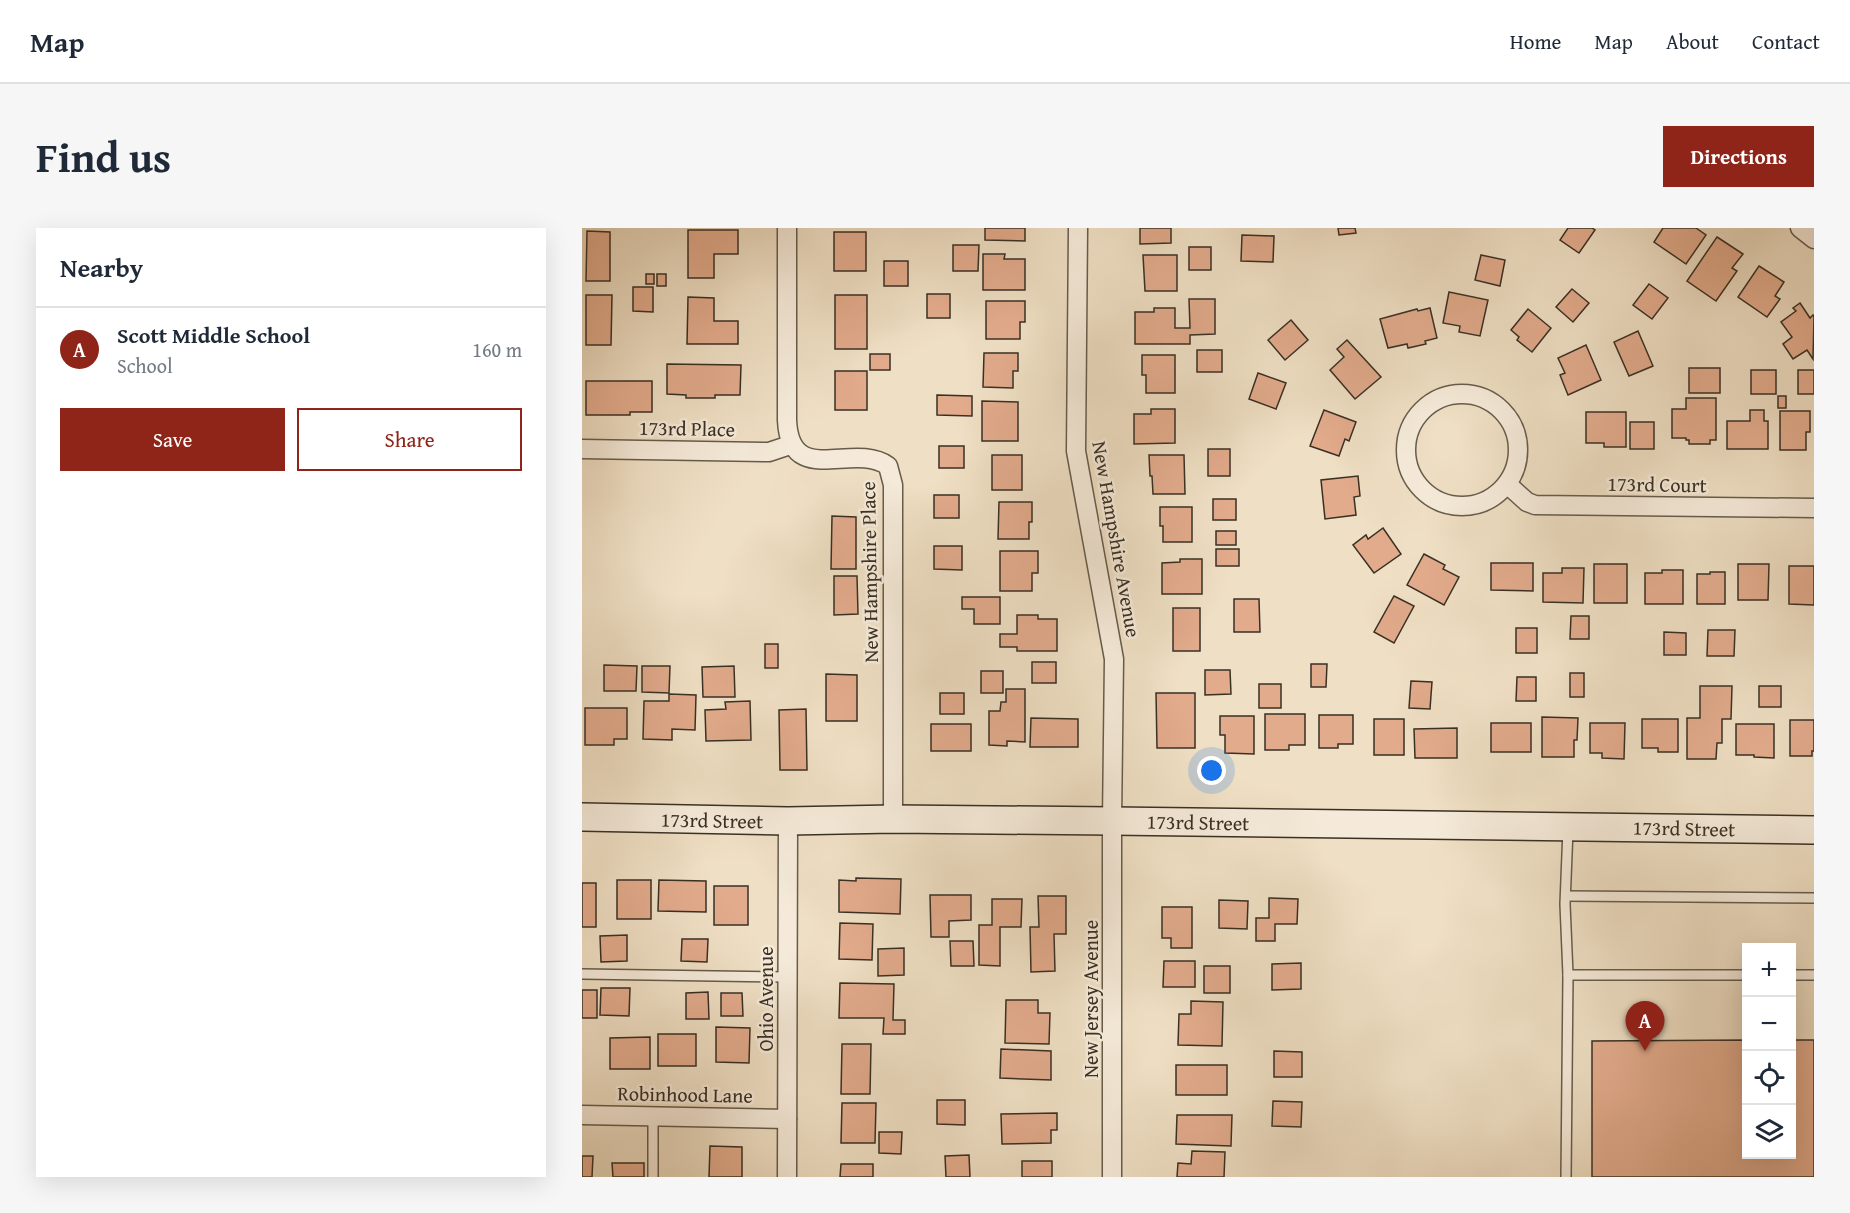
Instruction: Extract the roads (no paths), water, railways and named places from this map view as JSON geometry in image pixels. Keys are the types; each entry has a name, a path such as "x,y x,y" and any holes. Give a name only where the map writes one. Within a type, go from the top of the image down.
{"street":[{"path":"787,228 787,433 790,445"},
{"name":"New Hampshire Avenue","path":"1078,228 1076,451 1114,659 1112,821"},
{"path":"1800,228 1814,239"},
{"path":"1462,393 1479,396 1496,404 1508,417 1516,433 1519,451 1516,469 1507,484 1493,497 1475,505 1456,506 1437,501 1422,489 1411,473 1406,455 1408,435 1416,418 1428,405 1444,396 1462,393"},
{"name":"173rd Place","path":"582,449 769,452 790,445"},
{"name":"New Hampshire Place","path":"790,445 796,452 806,457 876,460 888,466 891,474 893,485 893,819"},
{"name":"173rd Court","path":"1507,484 1527,502 1535,505 1814,508"},
{"name":"173rd Street","path":"582,818 788,821 893,819 1112,821 1814,830"},
{"name":"Ohio Avenue","path":"787,1177 788,821"},
{"name":"New Jersey Avenue","path":"1112,821 1112,1177"},
{"name":"Robinhood Lane","path":"582,1115 787,1119"}],"lane":[{"path":"1566,1177 1568,827"},
{"path":"1566,896 1814,898"},
{"path":"582,974 787,977"},
{"path":"1568,975 1742,975"},
{"path":"1796,975 1814,975"},
{"path":"653,1116 653,1177"}],"place":[{"name":"Scott Middle School","path":"1645,1051"}]}
